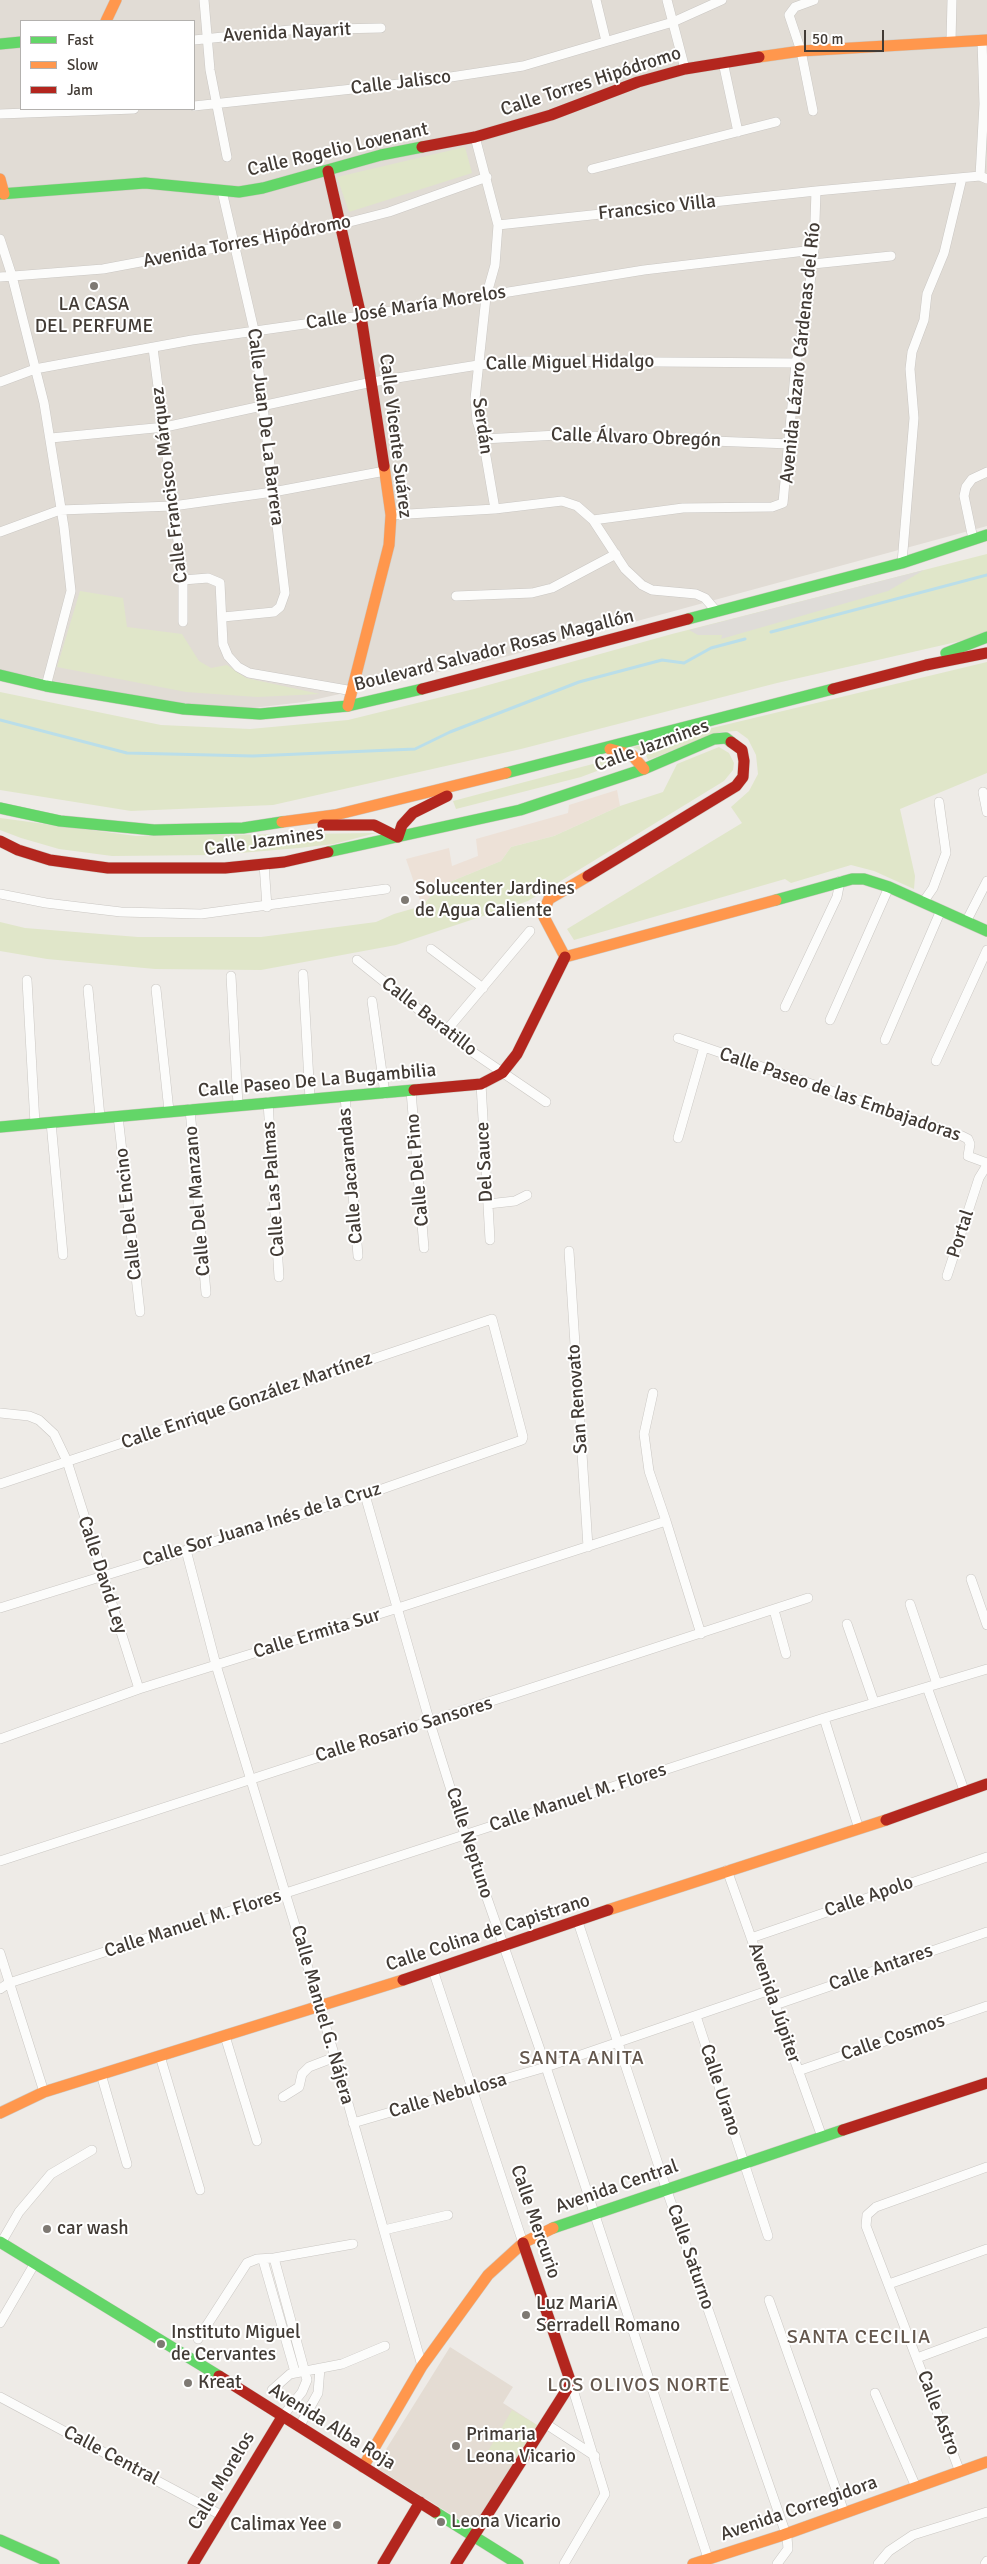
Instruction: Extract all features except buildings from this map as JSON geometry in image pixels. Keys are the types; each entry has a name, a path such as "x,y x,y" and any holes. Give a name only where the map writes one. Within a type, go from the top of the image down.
{"main road":[{"path":"106,20 116,0"},
{"name":"Calle Torres Hipódromo","path":"475,138 551,115 638,82 685,69 801,51 985,40"},
{"path":"0,44 20,42"},
{"name":"Calle Rogelio Lovenant","path":"2,194 145,183 206,187 222,191 239,192 263,188 381,155 475,138"},
{"name":"Calle Vicente Suárez","path":"328,170 342,224 361,316 391,514 389,545 348,706"},
{"path":"0,179 2,194"},
{"name":"Boulevard Salvador Rosas Magallón","path":"0,675 46,686 175,708 227,713 292,712 348,706 397,696 902,563 987,535"},
{"path":"973,539 987,541"},
{"path":"892,674 987,637"},
{"path":"243,828 335,815 488,779 892,674 987,653"},
{"name":"Calle Jazmines","path":"0,841 18,850 50,860 108,868 225,868 264,864 520,810 644,769 714,739 726,738 735,743 742,750 744,761 742,777 728,792 549,899 544,917 565,956"},
{"path":"607,748 632,755 644,769"},
{"path":"0,808 60,821 154,830 364,824 383,828 398,837 402,826 413,813 488,779"},
{"path":"565,956 840,881 864,879 889,887 987,931"},
{"name":"Calle Paseo De La Bugambilia","path":"0,1127 481,1084 502,1073 517,1054 565,956"},
{"name":"Calle Colina de Capistrano","path":"0,2113 44,2092 433,1970 727,1870 859,1829 987,1784"},
{"name":"Avenida Central","path":"363,2467 422,2366 488,2275 501,2261 523,2244 558,2225 594,2212 987,2083"},
{"name":"Avenida Alba Roja","path":"1,2243 518,2564"},
{"name":"Calle Mercurio","path":"523,2244 572,2383"},
{"path":"456,2564 572,2383"},
{"name":"Calle Morelos","path":"193,2564 282,2417"},
{"name":"Avenida Corregidora","path":"693,2564 786,2534 987,2462"},
{"path":"383,2564 420,2502"},
{"path":"1,2542 54,2564"}],"street":[{"path":"204,0 206,38 216,105 227,157"},
{"path":"596,0 606,41"},
{"path":"667,0 685,69"},
{"name":"Calle Jalisco","path":"195,106 483,73 523,66 673,22 722,0"},
{"path":"813,111 801,51 789,14 795,7 814,0"},
{"path":"951,41 952,0"},
{"name":"Avenida Nayarit","path":"195,40 290,30 381,28"},
{"path":"983,178 985,40"},
{"path":"724,62 738,132"},
{"path":"0,114 107,110"},
{"path":"592,169 776,122"},
{"name":"Serdán","path":"475,138 487,177 498,225 495,265 486,297 475,399 477,421 483,439 495,509"},
{"name":"Avenida Torres Hipódromo","path":"0,277 102,269 235,246 342,224 389,212 487,177"},
{"path":"902,563 914,418 910,369 912,352 924,320 927,294 944,253 962,178"},
{"name":"Francsico Villa","path":"498,225 816,191 962,178 983,178"},
{"name":"Calle Juan De La Barrera","path":"222,191 254,330 283,574 284,601 274,612 223,617"},
{"name":"Avenida Lázaro Cárdenas del Río","path":"593,520 690,507 776,506 783,503 790,444 796,362 813,264 816,191"},
{"path":"0,239 12,276 51,438 71,591 46,686"},
{"name":"Calle José María Morelos","path":"0,382 35,369 254,330 486,297 644,270 814,250"},
{"path":"813,264 891,256"},
{"name":"Calle Francisco Márquez","path":"153,348 184,580 183,622"},
{"name":"Calle Miguel Hidalgo","path":"51,438 165,427 372,382 478,364 524,361 796,362"},
{"name":"Calle Álvaro Obregón","path":"483,439 558,435 790,444"},
{"path":"0,532 60,510 173,506 273,492 385,471"},
{"path":"973,539 964,496 966,487 972,480 987,472"},
{"path":"391,514 495,509 562,501 576,506 593,520 625,569 642,585 652,590 696,594 705,598 716,612"},
{"path":"456,596 532,593 552,588 616,554"},
{"path":"184,580 208,578 217,580 220,583 224,650 238,666 249,673 353,691"},
{"path":"983,792 987,812"},
{"path":"924,902 932,888 946,853 939,802"},
{"path":"264,864 267,907"},
{"path":"785,1007 837,897 840,881"},
{"path":"966,922 987,881"},
{"path":"830,1020 889,887"},
{"path":"0,894 46,903 121,912 201,914 267,907 386,889"},
{"path":"885,1040 941,910"},
{"path":"446,1031 530,931"},
{"path":"431,949 483,988"},
{"path":"936,1061 987,950"},
{"name":"Calle Baratillo","path":"357,960 446,1031 502,1073 546,1102"},
{"path":"304,974 310,1099"},
{"path":"231,976 238,1105"},
{"path":"27,980 35,1124"},
{"path":"156,988 169,1111"},
{"path":"88,989 100,1117"},
{"path":"372,1001 384,1094"},
{"name":"Calle Paseo de las Embajadoras","path":"678,1038 962,1136 968,1139 970,1144 968,1156 987,1164"},
{"path":"678,1138 704,1047"},
{"name":"Del Sauce","path":"481,1084 490,1240"},
{"name":"Calle Del Pino","path":"411,1091 424,1248"},
{"name":"Calle Jacarandas","path":"345,1096 358,1256"},
{"name":"Calle Las Palmas","path":"268,1102 279,1277"},
{"name":"Calle Del Manzano","path":"190,1109 206,1293"},
{"name":"Calle Del Encino","path":"118,1116 140,1312"},
{"path":"51,1122 63,1255"},
{"name":"Portal","path":"947,1276 979,1178 987,1164"},
{"path":"488,1204 508,1203 527,1195"},
{"name":"San Renovato","path":"568,1251 588,1548"},
{"name":"Calle Enrique González Martínez","path":"0,1484 493,1319 523,1439"},
{"path":"653,1393 644,1434 649,1471 701,1634"},
{"name":"Calle David Ley","path":"0,1413 29,1416 39,1420 54,1434 66,1461 139,1689"},
{"name":"Calle Sor Juana Inés de la Cruz","path":"0,1608 365,1495 523,1439"},
{"name":"Calle Neptuno","path":"365,1495 430,1723 465,1835 546,2067 708,2558"},
{"name":"Calle Ermita Sur","path":"0,1739 139,1689 588,1548 634,1530 666,1521"},
{"name":"Calle Manuel G. Nájera","path":"186,1550 216,1665 335,2057 422,2366"},
{"path":"970,1579 987,1625"},
{"name":"Calle Rosario Sansores","path":"0,1861 249,1778 430,1723 808,1598"},
{"path":"910,1604 937,1684"},
{"path":"774,1610 786,1654"},
{"path":"846,1624 874,1702"},
{"name":"Calle Manuel M. Flores","path":"0,1989 10,1983 824,1718 987,1669"},
{"path":"927,1687 965,1793"},
{"path":"824,1718 859,1829"},
{"name":"Calle Apolo","path":"751,1938 987,1857"},
{"name":"Avenida Júpiter","path":"727,1870 822,2137"},
{"name":"Calle Saturno","path":"578,1922 666,2188 786,2534"},
{"name":"Calle Antares","path":"775,2004 987,1932"},
{"path":"0,1953 44,2092"},
{"name":"Calle Mercurio","path":"433,1970 523,2244"},
{"name":"Calle Nebulosa","path":"353,2123 546,2067 770,1990"},
{"name":"Calle Cosmos","path":"798,2071 987,2006"},
{"name":"Calle Urano","path":"696,2016 768,2236"},
{"path":"225,2036 257,2141"},
{"path":"160,2056 200,2190"},
{"path":"282,2097 299,2088 302,2074 309,2066 335,2057"},
{"path":"101,2074 127,2164"},
{"path":"1,2243 19,2212 51,2174 92,2150"},
{"name":"Calle Astro","path":"960,2472 866,2226 867,2214 876,2207 987,2167"},
{"path":"384,2230 448,2215"},
{"path":"198,2338 243,2267 251,2261 354,2244"},
{"path":"889,2284 987,2249"},
{"path":"274,2258 305,2371 305,2387 282,2417"},
{"path":"263,2260 295,2372"},
{"path":"0,2323 35,2263"},
{"path":"769,2300 844,2512"},
{"path":"917,2358 987,2332"},
{"path":"272,2390 290,2374 295,2372 342,2364 385,2346"},
{"path":"299,2427 318,2393 320,2368"},
{"name":"Calle Mercurio","path":"564,2564 604,2499 604,2489 595,2456 572,2383"},
{"path":"875,2393 916,2487"},
{"name":"Calle Central","path":"0,2398 221,2515"},
{"path":"546,2424 595,2456"},
{"path":"878,2564 889,2551 913,2535 987,2512"},
{"path":"777,2564 788,2549 786,2534"},
{"path":"984,2564 987,2561"}],"shaded area":[{"path":"0,0 987,0 987,526 501,658 304,702 244,709 180,706 0,670"},
{"path":"924,570 888,591 721,639 722,635 698,635 689,630"},
{"path":"617,790 620,806 554,836 511,847 501,861 440,886 422,906 406,859 449,848 452,866 478,856 476,839 568,813 569,805"},
{"name":"Primaria Leona Vicario","path":"450,2347 513,2387 503,2403 537,2425 473,2528 375,2467"}],"green space":[{"path":"465,147 472,173 349,212 337,177"},
{"path":"987,554 987,635 777,683 521,749 273,805 131,811 0,790 0,692 161,725 250,729 348,720 474,689 672,634"},
{"path":"80,591 123,598 127,627 182,634 199,661 211,668 227,665 246,678 320,694 257,697 186,692 57,667"},
{"path":"987,662 987,773 900,809 915,876 914,889 874,871 851,865 791,883 785,879 574,940 567,929 742,823 731,807 749,791 758,774 756,755 748,739 737,731 720,732 648,760 645,753 633,747"},
{"path":"719,747 729,753 734,763 733,770 724,781 528,901 396,945 261,970 155,969 47,959 0,951 0,922 25,928 138,937 261,937 376,922 394,914 422,906 440,886 501,861 511,847 554,836 620,806 663,792 677,764"},
{"path":"623,756 626,760 581,777 456,809 453,801"},
{"path":"0,818 136,836 376,833 334,844 299,848 216,855 112,856 59,849 21,838 0,830"},
{"path":"512,2410 537,2425 512,2466 488,2451"}],"waterway":[{"path":"771,632 987,575"},
{"path":"0,720 127,753 253,756 415,749 450,732 579,682 662,660 684,663 711,648 745,639"}],"traffic: fast":[{"path":"0,44 20,42"},
{"path":"0,194 145,183 239,192 263,188 381,155 422,147"},
{"path":"688,619 902,563 987,535"},
{"path":"946,653 987,637"},
{"path":"0,675 46,686 184,709 260,714 348,706 422,689"},
{"path":"506,773 833,689"},
{"path":"328,852 520,810 644,769 714,739 726,738 731,742"},
{"path":"0,808 60,821 154,830 243,828 282,822"},
{"path":"776,900 852,879 864,879 889,887 987,931"},
{"path":"0,1127 414,1090"},
{"path":"553,2228 843,2130"},
{"path":"0,2242 219,2376"},
{"path":"435,2512 518,2564"},
{"path":"0,2540 54,2564"}],"traffic: slow":[{"path":"106,20 116,0"},
{"path":"759,57 801,51 987,40"},
{"path":"0,179 4,194"},
{"path":"348,706 389,545 391,515 384,466"},
{"path":"610,749 632,755 644,769"},
{"path":"282,822 335,815 506,773"},
{"path":"588,876 549,899 545,908 544,917 565,957 776,900"},
{"path":"608,1910 886,1820"},
{"path":"0,2113 44,2092 403,1980"},
{"path":"363,2467 422,2366 488,2275 523,2243 553,2228"},
{"path":"693,2564 783,2535 987,2462"}],"traffic: jam":[{"path":"422,147 475,137 551,115 638,82 685,69 759,57"},
{"path":"328,171 361,316 384,466"},
{"path":"422,689 688,619"},
{"path":"833,689 926,665 987,653"},
{"path":"588,876 736,786 743,777 744,761 742,750 731,742"},
{"path":"323,825 374,825 398,837 402,825 413,813 447,796"},
{"path":"0,841 18,850 50,860 108,868 225,868 284,862 328,852"},
{"path":"414,1090 481,1084 502,1073 517,1054 565,957"},
{"path":"886,1820 987,1784"},
{"path":"403,1980 608,1910"},
{"path":"843,2130 987,2083"},
{"path":"456,2564 571,2383 523,2243"},
{"path":"219,2376 435,2512"},
{"path":"193,2564 282,2417"},
{"path":"383,2564 420,2502"}],"place":[{"name":"LA CASA DEL PERFUME","path":"94,286"},
{"name":"Solucenter Jardines de Agua Caliente","path":"405,900"},
{"name":"car wash","path":"47,2229"},
{"name":"Luz MariA Serradell Romano","path":"526,2315"},
{"name":"Instituto Miguel de Cervantes","path":"161,2344"},
{"name":"Kreat","path":"188,2383"},
{"name":"Primaria Leona Vicario","path":"456,2446"},
{"name":"Leona Vicario","path":"441,2522"},
{"name":"Calimax Yee","path":"337,2525"}],"district":[{"name":"SANTA ANITA","path":"582,2059"},
{"name":"SANTA CECILIA","path":"859,2338"},
{"name":"LOS OLIVOS NORTE","path":"639,2386"}]}
